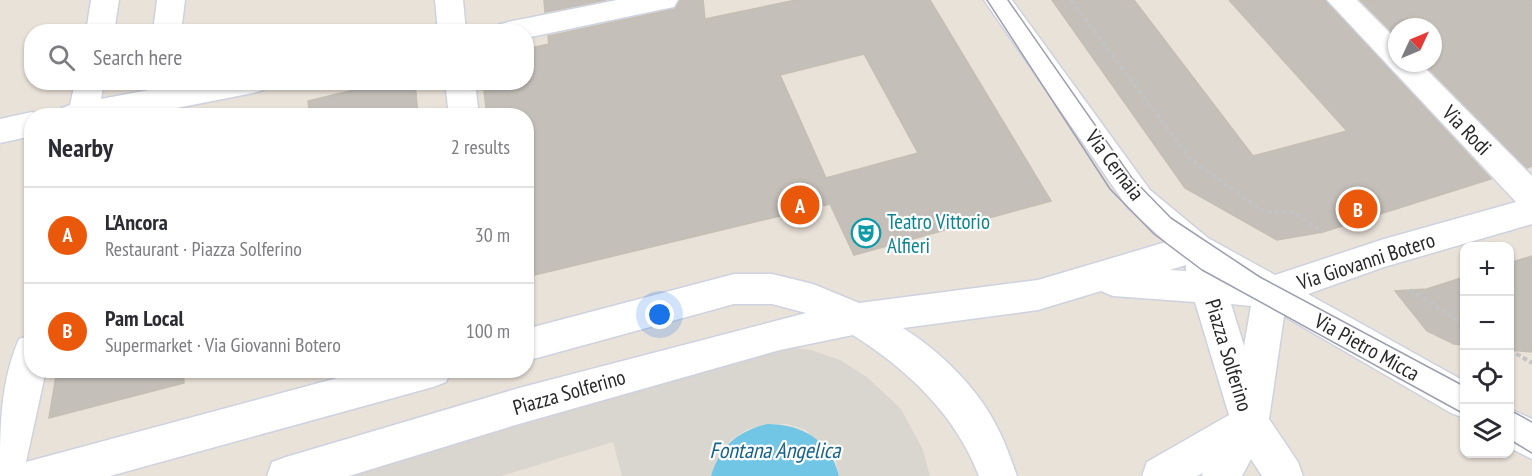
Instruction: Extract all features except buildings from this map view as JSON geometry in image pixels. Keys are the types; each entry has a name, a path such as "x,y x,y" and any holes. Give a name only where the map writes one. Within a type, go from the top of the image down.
{"street":[{"path":"101,24 105,0"},
{"path":"168,24 171,0"},
{"path":"449,0 451,24"},
{"path":"534,27 664,0"},
{"name":"Via Cernaia","path":"998,0 1139,200 1196,248 1270,292"},
{"path":"1341,0 1388,48"},
{"name":"Via Rodi","path":"1411,72 1532,197"},
{"path":"82,108 88,90"},
{"path":"461,90 463,108"},
{"path":"104,108 162,91"},
{"path":"0,131 24,126"},
{"name":"Via Giovanni Botero","path":"1270,292 1384,253 1532,211"},
{"name":"Piazza Solferino","path":"286,476 661,366 780,334 855,319 1038,295 1196,248 1250,423"},
{"name":"Piazza Solferino","path":"1090,280 1270,292 1250,423 1221,476"},
{"path":"534,343 751,287 797,294 829,304 855,319 924,365 943,382 982,433 994,459 998,476"},
{"name":"Via Pietro Micca","path":"1270,292 1460,399"},
{"path":"4,476 26,378"},
{"path":"40,476 403,378"},
{"path":"1250,423 1284,476"},
{"name":"Piazza Solferino","path":"1161,476 1250,423"},
{"path":"1514,430 1532,440"},
{"path":"73,476 108,458"}],"path":[{"path":"1071,0 1191,159 1265,212 1295,213 1323,232"},
{"path":"1410,290 1460,321"},
{"path":"1514,353 1532,363"}],"shaded area":[{"path":"778,346 811,350 840,360 867,377 901,409 923,450 930,476 839,476 836,462 806,430 787,424 767,424 748,429 731,440 718,456 711,476 622,476 613,442 501,476 309,476"}],"water":[{"name":"Fontana Angelica","path":"767,424 792,427 813,436 829,453 839,476 711,476 719,456 731,442 747,431"}],"tram line":[{"path":"987,0 1110,189 1154,234 1202,270 1460,412"},
{"path":"1008,0 1132,178 1171,218 1260,277 1460,384"},
{"path":"1514,412 1532,422"},
{"path":"1514,442 1532,453"}],"place":[{"name":"L'Ancora","path":"800,205"},
{"name":"Pam Local","path":"1358,209"},
{"name":"Teatro Vittorio Alfieri","path":"866,233"}]}
